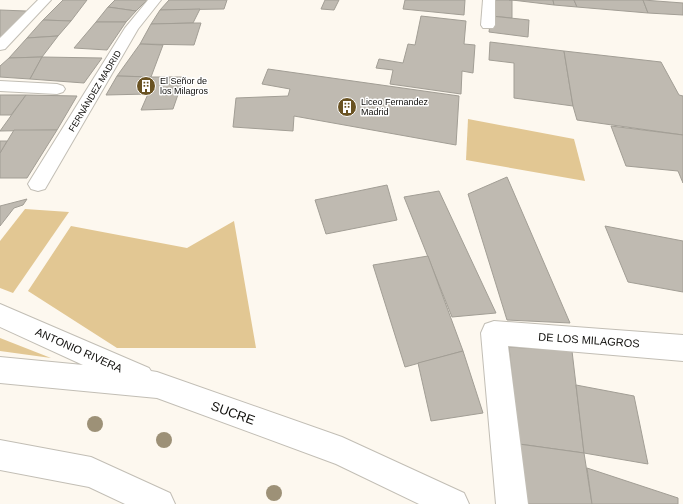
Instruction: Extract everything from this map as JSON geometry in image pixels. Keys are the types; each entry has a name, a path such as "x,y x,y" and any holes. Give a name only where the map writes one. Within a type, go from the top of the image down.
{"street":[{"path":"0,46 45,0"},
{"name":"FERNÁNDEZ MADRID","path":"38,184 132,28 155,0"},
{"path":"488,25 489,0"},
{"path":"0,86 57,89"},
{"name":"ANTONIO RIVERA","path":"0,315 157,385"},
{"name":"DE LOS MILAGROS","path":"512,504 494,333 683,348"},
{"name":"SUCRE","path":"0,370 157,385 342,452 453,504"},
{"path":"0,456 91,472 159,504"}],"shaded area":[{"path":"468,119 574,139 585,181 466,160"},
{"path":"25,209 69,212 13,293 0,288 0,241"},
{"path":"234,221 256,348 117,348 28,291 71,226 187,248"},
{"path":"0,338 51,358 0,351"}],"building":[{"path":"63,0 87,0 71,21 43,20"},
{"path":"115,0 147,0 136,11 108,7"},
{"path":"169,0 227,0 224,9 160,10"},
{"path":"325,0 339,0 334,10 321,9"},
{"path":"405,0 465,0 464,15 403,9"},
{"path":"493,0 512,0 512,18 491,16"},
{"path":"512,0 553,0 554,5"},
{"path":"553,0 574,0 577,7 554,5"},
{"path":"574,0 643,0 648,13 577,7"},
{"path":"643,0 683,3 683,15 648,13"},
{"path":"108,7 136,11 126,22 96,22"},
{"path":"200,9 193,23 151,24 160,10"},
{"path":"0,10 26,11 0,39"},
{"name":"Liceo Fernandez Madrid","path":"421,16 466,21 464,44 475,45 473,73 462,71 461,94 390,84 393,70 376,68 379,59 403,63 408,44 415,45"},
{"path":"491,16 529,20 528,37 489,32"},
{"path":"43,20 71,21 58,36 27,38"},
{"path":"96,22 126,22 107,50 74,48"},
{"path":"201,23 194,45 140,44 151,24"},
{"path":"58,36 42,57 9,58 27,38"},
{"path":"490,42 564,51 573,106 514,98 514,63 489,60"},
{"path":"140,44 163,45 151,77 117,76"},
{"path":"564,51 661,62 679,95 683,96 683,135 577,120 573,106"},
{"path":"42,57 30,79 0,77 0,66 9,58"},
{"path":"42,57 102,58 84,83 30,79"},
{"name":"Liceo Fernandez Madrid","path":"268,69 459,96 456,145 294,116 293,131 233,127 236,98 288,96 290,89 262,84"},
{"name":"El Señor de los Milagros","path":"117,76 184,77 173,109 141,110 148,94 106,95"},
{"path":"0,95 26,95 11,115 0,115"},
{"path":"26,95 77,96 57,130 0,131"},
{"path":"611,126 683,135 683,183 678,171 626,166"},
{"path":"14,130 57,130 27,178 0,178 0,153"},
{"path":"0,141 7,141 0,153"},
{"path":"507,177 570,323 507,320 468,194"},
{"path":"387,185 397,220 326,234 315,200"},
{"path":"439,191 496,313 452,317 404,197"},
{"path":"27,199 23,205 14,208 0,226 0,206"},
{"path":"605,226 683,241 683,292 628,282"},
{"path":"428,256 463,351 405,367 373,265"},
{"path":"509,347 572,351 584,453 519,444"},
{"path":"463,351 483,413 431,421 418,363"},
{"path":"576,385 634,396 648,464 584,453"},
{"path":"519,444 584,453 592,504 526,504"},
{"path":"587,468 678,498 678,504 592,504"}],"place":[{"name":"El Señor de los Milagros","path":"146,86"},
{"name":"Liceo Fernandez Madrid","path":"347,107"}]}
